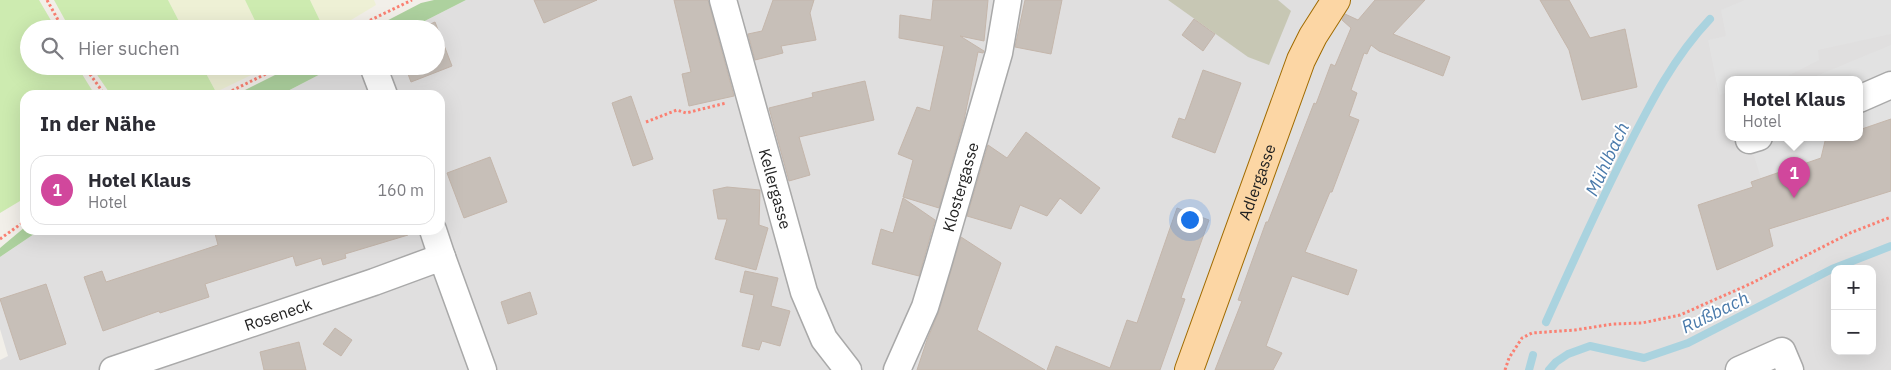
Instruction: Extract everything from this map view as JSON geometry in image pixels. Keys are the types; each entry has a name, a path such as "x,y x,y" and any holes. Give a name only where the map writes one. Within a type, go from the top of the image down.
{"main road":[{"name":"Adlergasse","path":"1189,370 1301,60 1313,36 1336,0"}],"street":[{"name":"Kellergasse","path":"723,0 804,292 824,339 848,370"},
{"name":"Klostergasse","path":"898,370 925,307 946,237 999,53 1008,0"},
{"path":"376,75 382,90"},
{"path":"1863,97 1891,85"},
{"path":"435,235 483,370"},
{"name":"Roseneck","path":"113,370 374,282 442,257"},
{"path":"1739,370 1782,351 1790,370"}],"path":[{"path":"47,0 57,20"},
{"path":"373,20 412,0"},
{"path":"90,75 101,90"},
{"path":"233,90 264,75"},
{"path":"646,122 677,110 686,113 749,97"},
{"path":"1504,370 1509,358 1522,338 1532,333 1575,330 1613,324 1642,323 1680,315 1750,284 1850,233 1891,217"},
{"path":"0,239 20,225"}],"shaded area":[{"path":"168,0 245,0 255,20 178,20"},
{"path":"310,0 374,0 376,5 351,20 320,20"},
{"path":"466,0 1891,0 1891,370 0,370 0,360 8,356 0,329 0,257 33,235 445,235 445,90 290,90 319,75 445,75 445,20 427,20"},
{"path":"1168,0 1278,0 1291,11 1269,65 1248,57"},
{"path":"1745,0 1891,0 1891,34 1818,50 1819,60 1788,76 1725,76 1725,93 1719,95 1708,40 1726,36 1721,10"},
{"path":"1891,45 1891,119 1867,127 1863,125 1863,76 1816,76"},
{"path":"207,75 251,75 220,90 215,90"},
{"path":"1749,141 1826,141 1823,150 1825,157 1761,178"}],"green space":[{"path":"0,0 39,0 51,20 20,20 20,75 83,75 92,90 20,90 20,201 0,213"},
{"path":"54,0 168,0 178,20 65,20"},
{"path":"245,0 310,0 320,20 255,20"},
{"path":"434,0 466,0 427,20 388,20 421,3"},
{"path":"97,75 207,75 215,90 108,90"},
{"path":"275,75 319,75 290,90 245,90"},
{"path":"20,231 20,235 33,235 0,257 0,248"}],"building":[{"path":"534,0 597,0 544,23"},
{"path":"674,0 708,0 734,96 689,106 682,74 691,72"},
{"path":"773,0 814,0 810,13 816,40 781,46 783,53 755,60 748,34 762,31"},
{"path":"933,0 988,0 984,41 960,36 984,51 983,53 978,52 964,120 939,208 903,197 913,160 898,154 917,107 930,111 944,46 899,38 900,15 931,20"},
{"path":"1025,0 1062,0 1051,54 1015,47"},
{"path":"1375,0 1425,0 1393,34 1450,57 1443,76 1379,51 1371,45 1367,54 1364,53 1351,90 1357,93 1349,116 1359,120 1332,192 1330,192 1305,252 1357,270 1348,295 1292,276 1266,346 1282,353 1273,370 1215,370 1242,301 1238,300 1266,222 1268,222 1331,64 1335,66 1351,28 1342,20 1345,14 1358,20"},
{"path":"1540,0 1569,0 1590,38 1625,29 1637,87 1582,100 1569,50"},
{"path":"1194,19 1215,34 1203,51 1182,35"},
{"path":"445,48 452,66 445,69"},
{"path":"1203,70 1241,83 1215,153 1172,137 1179,118 1185,120"},
{"path":"408,75 429,75 411,82"},
{"path":"865,81 874,120 799,137 810,175 789,181 769,108 813,97 812,93"},
{"path":"631,96 653,159 633,166 612,103"},
{"path":"1891,119 1891,191 1769,229 1773,246 1717,270 1698,205 1753,187 1751,182 1821,158 1825,141 1863,141 1863,129"},
{"path":"1026,132 1100,188 1081,214 1060,198 1047,216 1020,205 1011,229 967,216 988,145 1007,158"},
{"path":"490,157 507,202 464,218 447,173"},
{"path":"727,187 760,190 759,225 768,228 756,270 715,259 727,219 718,219 713,190"},
{"path":"903,198 935,220 919,276 872,264 881,229 893,233"},
{"path":"1177,208 1209,220 1181,298 1185,299 1160,370 1047,370 1056,346 1110,368 1127,320 1137,323"},
{"path":"215,235 408,235 345,254 346,258 323,265 321,258 296,266 293,256 205,284 209,297 160,313 159,311 103,331 84,277 102,271 106,282 218,245"},
{"path":"961,237 1001,263 977,330 1045,370 917,370 939,311"},
{"path":"745,271 778,278 771,306 790,311 780,346 762,341 759,350 742,346 754,295 740,292"},
{"path":"46,284 66,344 20,360 0,299"},
{"path":"530,292 537,314 508,324 501,302"},
{"path":"335,328 352,340 341,356 323,344"},
{"path":"299,342 306,370 264,370 260,352"}],"waterway":[{"name":"Mühlbach","path":"1546,322 1603,198 1651,102 1672,67 1696,34 1710,19"},
{"name":"Rußbach","path":"1549,370 1556,362 1568,354 1590,346 1644,358 1688,343 1832,269 1891,246"},
{"name":"Mühlbach","path":"1529,370 1533,355"}],"place":[{"name":"Hotel Klaus","path":"1794,198"}]}
